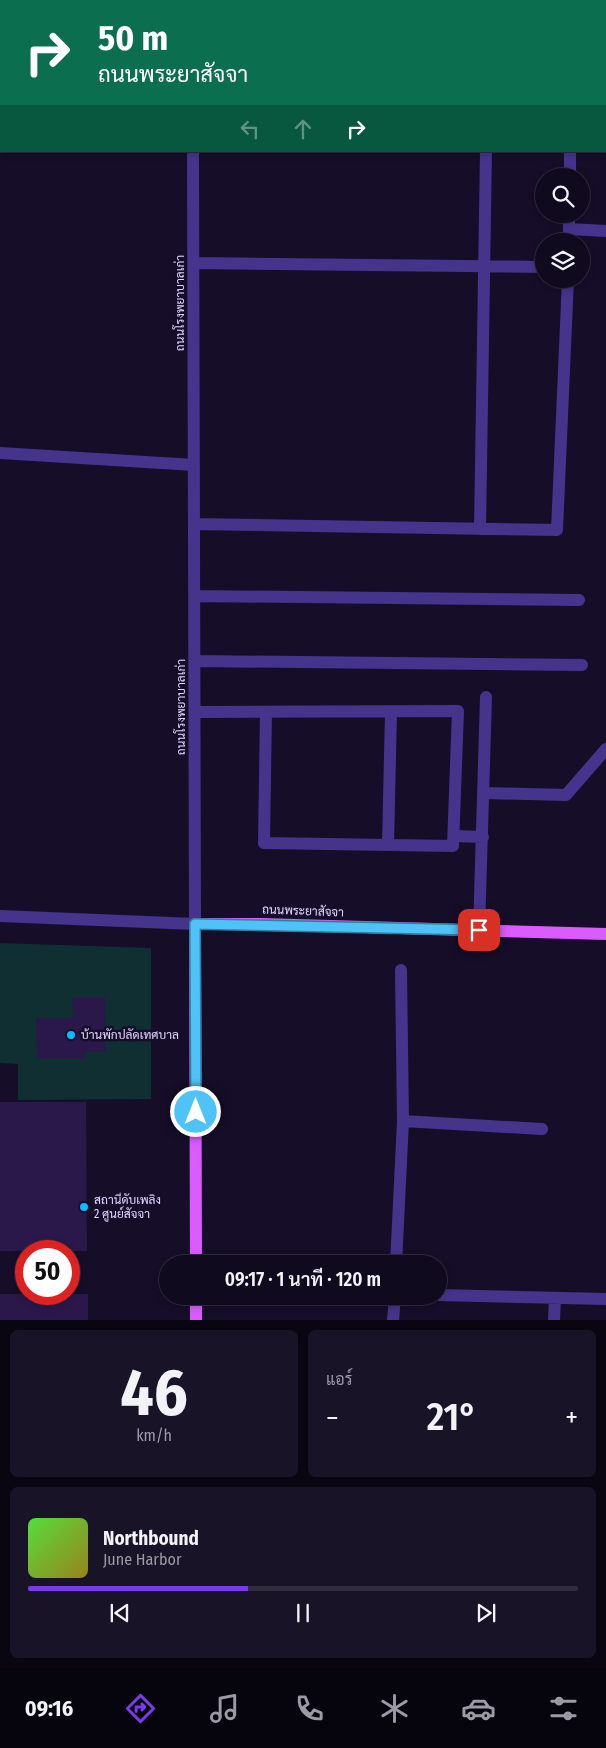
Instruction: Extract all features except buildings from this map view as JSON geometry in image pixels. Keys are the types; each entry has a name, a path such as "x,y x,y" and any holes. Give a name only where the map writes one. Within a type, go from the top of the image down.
{"main road":[{"name":"ถนนพระยาสัจจา","path":"195,924 606,934"},
{"name":"ถนนโรงพยาบาลเก่า","path":"195,924 196,1255"},
{"path":"196,1305 196,1320"}],"street":[{"name":"ถนนโรงพยาบาลเก่า","path":"193,152 195,924"},
{"path":"480,529 486,152"},
{"path":"570,152 570,168"},
{"path":"588,233 606,231"},
{"path":"194,263 535,267"},
{"path":"194,524 557,530 568,288"},
{"path":"0,453 194,465"},
{"path":"195,596 579,600"},
{"path":"195,661 582,665"},
{"path":"479,930 486,698"},
{"path":"195,712 266,712 458,712 453,846 264,843 266,712"},
{"path":"388,845 390,712"},
{"path":"484,793 566,795 606,749"},
{"path":"454,836 483,837"},
{"name":"ถนนพระยาสัจจา","path":"0,916 195,924"},
{"path":"396,1255 403,1121 402,970"},
{"path":"403,1121 542,1128"},
{"path":"447,1295 606,1299"},
{"path":"554,1320 555,1298"},
{"path":"393,1320 394,1305"}],"green space":[{"path":"0,943 151,948 151,1099 18,1100 18,1064 0,1063"}],"place":[{"name":"บ้านพักปลัดเทศบาล","path":"71,1035"},
{"name":"สถานีดับเพลิง 2 ศูนย์สัจจา","path":"84,1207"}],"route":[{"path":"196,1112 195,924 479,930"}]}
